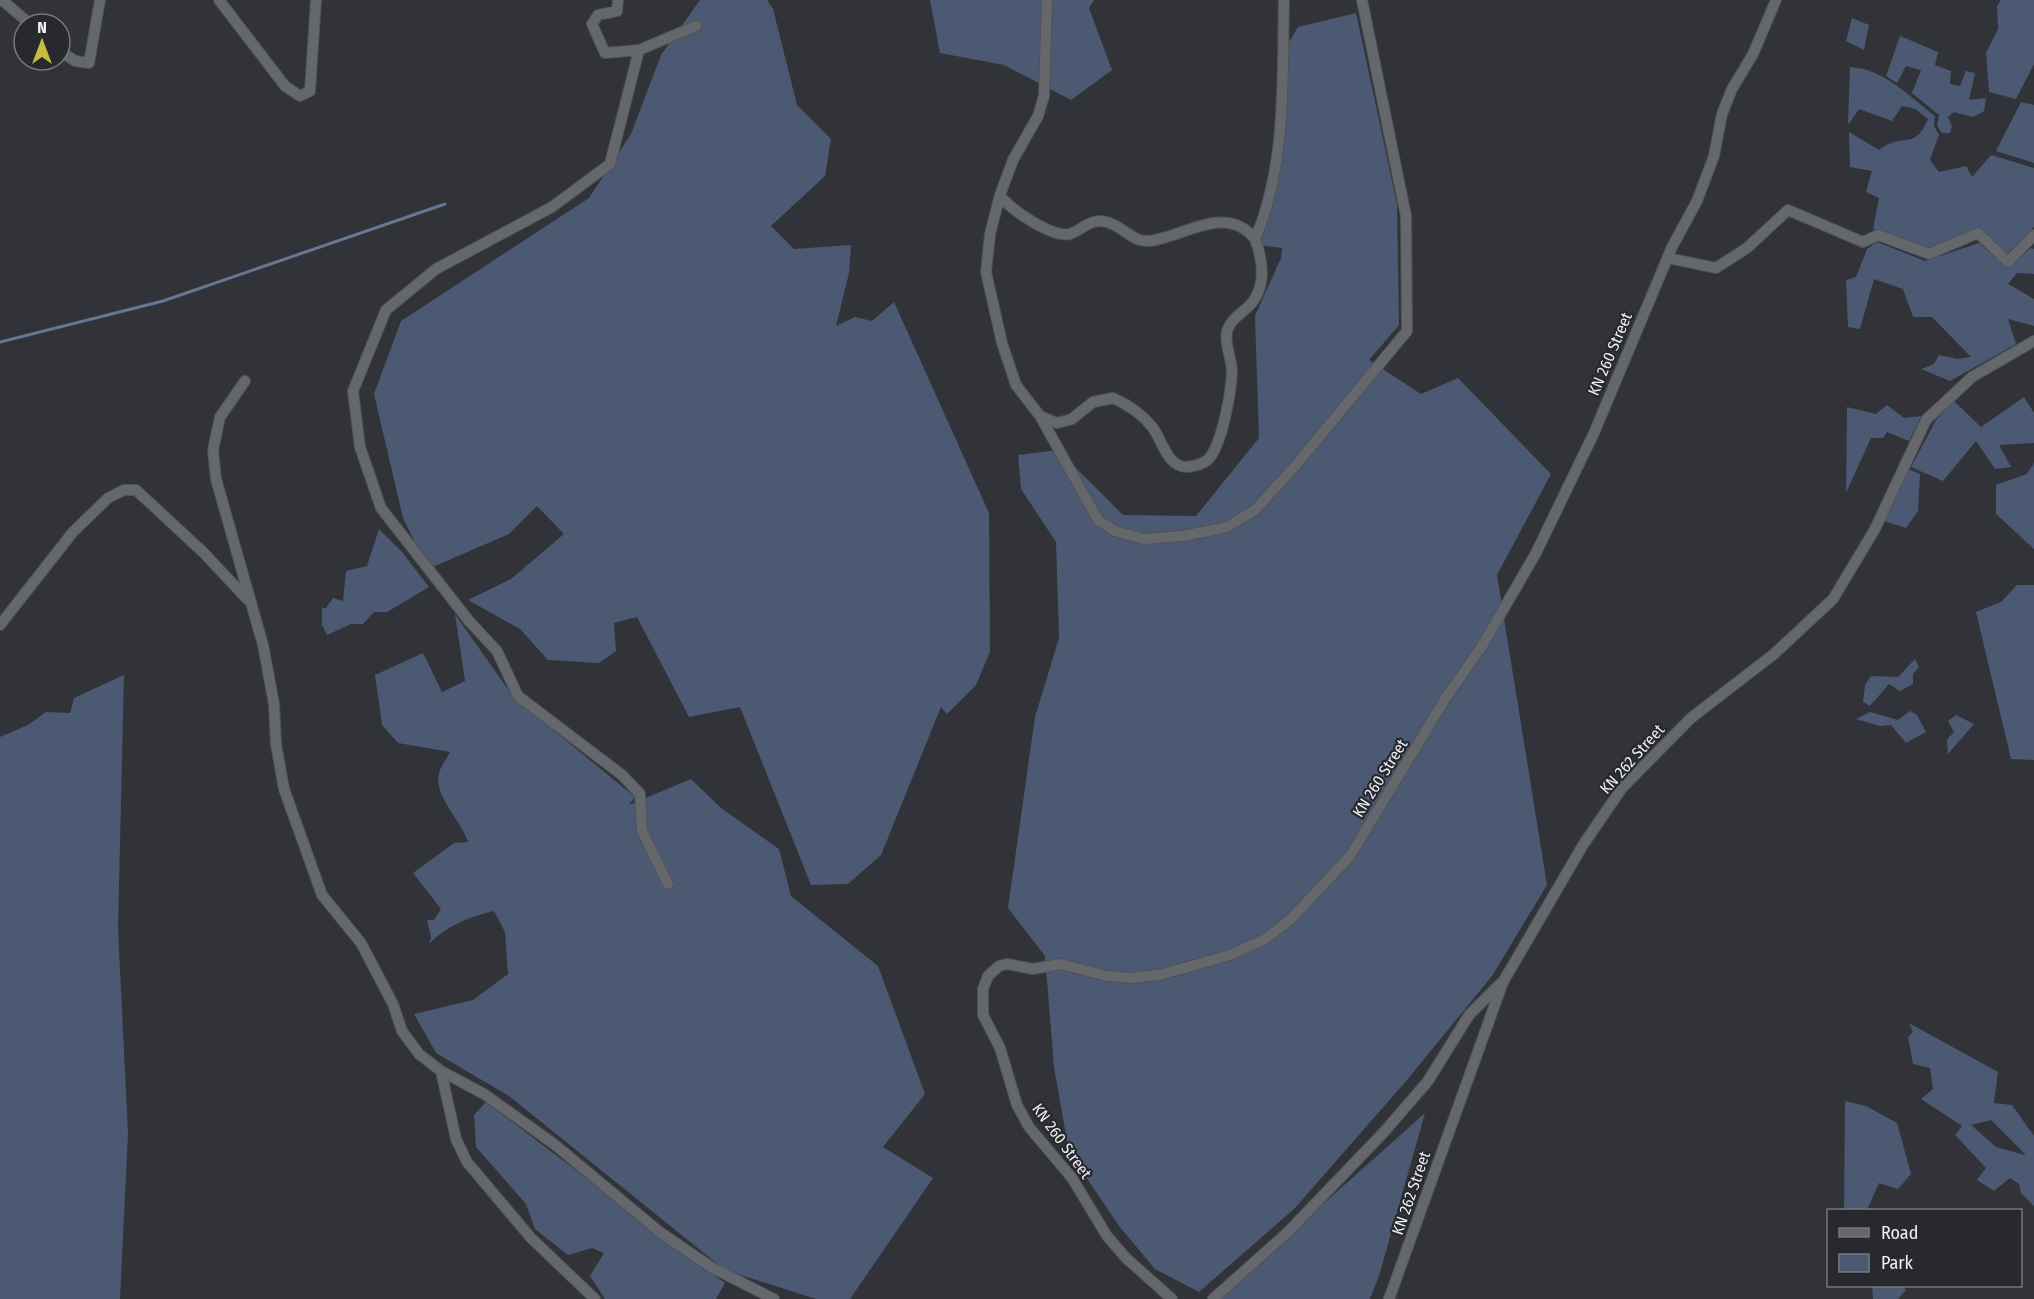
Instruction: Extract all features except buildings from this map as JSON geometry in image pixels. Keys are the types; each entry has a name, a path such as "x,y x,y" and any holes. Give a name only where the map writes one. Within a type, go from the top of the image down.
{"street":[{"path":"2,0 16,12"},
{"path":"72,59 88,63 100,0"},
{"path":"219,0 285,86 300,96 310,91 316,0"},
{"path":"618,0 617,11 598,15 593,19 592,24 605,53 639,50 696,26"},
{"path":"1047,0 1044,96 1038,116 1013,160 1000,195 990,234 986,272 1002,343 1016,384 1040,416 1098,520 1115,531 1144,539 1183,536 1227,527 1255,510 1296,465 1407,331 1406,216 1362,0"},
{"path":"1255,239 1263,221 1272,183 1283,71 1284,0"},
{"name":"KN 260 Street","path":"1172,1299 1126,1258 1107,1236 1072,1178 1029,1127 1017,1105 1000,1048 983,1015 983,989 988,976 999,966 1007,964 1033,969 1067,964 1107,976 1133,978 1163,974 1230,955 1265,939 1311,899 1350,856 1445,699 1482,646 1536,553 1594,433 1668,258 1697,201 1714,156 1722,114 1732,89 1753,54 1776,0"},
{"path":"639,50 610,164 552,207 436,269 386,310 353,391 360,447 381,508 469,621 497,651 518,696 622,775 640,794 642,831 668,884"},
{"path":"1000,195 1006,205 1017,213 1052,231 1068,234 1098,221 1120,226 1132,237 1148,242 1190,227 1230,223 1247,228 1255,239 1262,258 1261,281 1254,300 1230,324 1226,334 1232,370 1229,400 1211,458 1198,466 1184,467 1172,462 1153,429 1139,413 1113,398 1093,402 1072,419 1057,423 1040,416"},
{"path":"1668,258 1716,268 1747,248 1788,210 1863,242 1878,235 1929,254 1978,233 2008,262 2034,236"},
{"name":"KN 262 Street","path":"1389,1299 1503,982 1583,845 1622,788 1691,718 1774,654 1833,599 1875,529 1926,420 1972,377 2034,341"},
{"path":"245,381 220,417 213,450 216,479 263,645 274,704 276,744 284,789 322,895 361,943 393,1004 402,1030 419,1054 441,1071 484,1094 554,1144 661,1233 711,1267 774,1299"},
{"path":"0,625 73,532 108,498 124,490 136,490 203,552 250,603"},
{"path":"1213,1299 1288,1232 1384,1132 1428,1081 1469,1015 1503,982"},
{"path":"441,1071 456,1139 467,1162 531,1238 595,1299"}],"green space":[{"path":"700,0 767,0 773,9 797,105 831,139 825,176 771,226 794,249 851,245 849,273 836,326 855,317 872,321 894,302 989,513 990,652 976,685 947,714 941,707 881,855 848,884 811,885 740,707 689,717 637,617 614,623 616,651 599,663 548,660 520,629 468,600 511,579 564,534 537,506 509,534 428,569 403,518 374,394 401,321 589,198 631,134 661,55"},
{"path":"930,0 1094,0 1089,8 1112,70 1071,100 1004,65 940,53"},
{"path":"2001,0 2034,0 2034,64 2016,99 1989,92 1986,53 1998,29 1997,6"},
{"path":"1356,13 1397,204 1399,325 1369,360 1421,394 1458,378 1551,474 1497,575 1547,885 1492,976 1407,1080 1294,1209 1199,1292 1155,1269 1119,1226 1069,1152 1054,1067 1045,956 1008,908 1035,717 1059,638 1056,542 1021,489 1018,455 1058,450 1123,515 1196,516 1259,438 1255,316 1281,258 1282,248 1257,245 1273,202 1289,42 1298,27"},
{"path":"1852,18 1869,25 1864,50 1846,41"},
{"path":"1900,36 1938,52 1935,65 1951,71 1950,84 1960,86 1966,71 1975,73 1969,100 1986,98 1984,111 1973,117 1954,112 1948,117 1952,126 1950,133 1942,133 1937,126 1939,115 1912,93 1921,70 1906,66 1897,83 1886,76"},
{"path":"1850,67 1885,78 1935,116 1934,126 1939,135 1930,160 1939,172 1966,166 1972,177 1991,155 2034,168 2034,227 2004,257 1980,227 1929,249 1873,229 1879,198 1866,192 1872,171 1850,167 1849,132 1879,150 1918,135 1928,119 1915,109 1902,106 1892,121 1859,109 1848,125"},
{"path":"2021,102 2034,105 2034,163 1996,151"},
{"path":"1877,242 1925,261 1979,243 2007,268 2031,248 2034,249 2034,274 2017,273 2008,284 2034,299 2034,326 2008,319 2016,344 1950,381 1921,369 1934,364 1939,355 1957,359 1971,357 1932,317 1913,317 1903,289 1874,279 1860,329 1848,327 1846,280 1856,277 1867,249"},
{"path":"2024,397 2034,413 2034,443 1999,445 2011,467 1995,469 1976,441 1943,481 1911,467 1936,420 1954,401 1981,427"},
{"path":"1887,405 1904,418 1921,416 1909,441 1887,432 1883,438 1871,438 1846,493 1847,407 1876,414"},
{"path":"2034,463 2034,549 1996,514 1996,485 2027,474"},
{"path":"1906,468 1920,474 1918,511 1906,528 1884,521"},
{"path":"379,529 402,552 429,587 387,612 374,612 363,624 351,624 327,635 322,625 322,608 326,608 333,598 343,601 346,571 367,566"},
{"path":"2017,585 2034,585 2034,760 2011,759 1976,612 2001,602"},
{"path":"455,614 514,698 635,797 629,805 691,779 721,808 779,849 791,896 878,966 925,1094 883,1147 933,1178 850,1299 816,1299 725,1270 509,1096 436,1053 414,1014 473,1000 508,974 505,932 494,911 459,923 429,944 431,938 427,920 434,920 441,909 413,873 454,843 468,842 440,791 438,782 440,770 450,752 398,743 382,725 375,675 423,653 442,692 465,681"},
{"path":"1915,659 1919,667 1913,674 1913,684 1900,691 1889,684 1870,706 1863,702 1865,685 1871,676 1898,677"},
{"path":"124,675 118,929 128,1133 120,1299 0,1299 0,737 28,725 46,712 70,713 74,698"},
{"path":"1910,711 1917,715 1926,732 1906,743 1891,725 1880,726 1856,719 1870,712 1898,720"},
{"path":"1956,715 1974,724 1948,754 1947,740 1954,732 1948,721"},
{"path":"1909,1023 1998,1072 1994,1103 2012,1105 2034,1136 2034,1206 2021,1193 2019,1184 2010,1178 1994,1191 1977,1180 1986,1168 1955,1135 1962,1126 1921,1099 1933,1089 1930,1068 1913,1064 1908,1037 1913,1032","holes":["1991,1120 2025,1154 1996,1147 1971,1125"]},
{"path":"1845,1101 1866,1106 1897,1123 1911,1174 1898,1189 1879,1183 1867,1209 1844,1209"},
{"path":"486,1102 725,1283 716,1299 605,1299 590,1276 604,1253 592,1248 568,1255 535,1229 526,1204 476,1147 474,1115"},
{"path":"1425,1113 1379,1276 1370,1299 1217,1299"},
{"path":"1872,1287 1904,1287 1906,1290 1898,1299 1873,1299"}],"waterway":[{"path":"0,342 163,301 445,204"}]}
